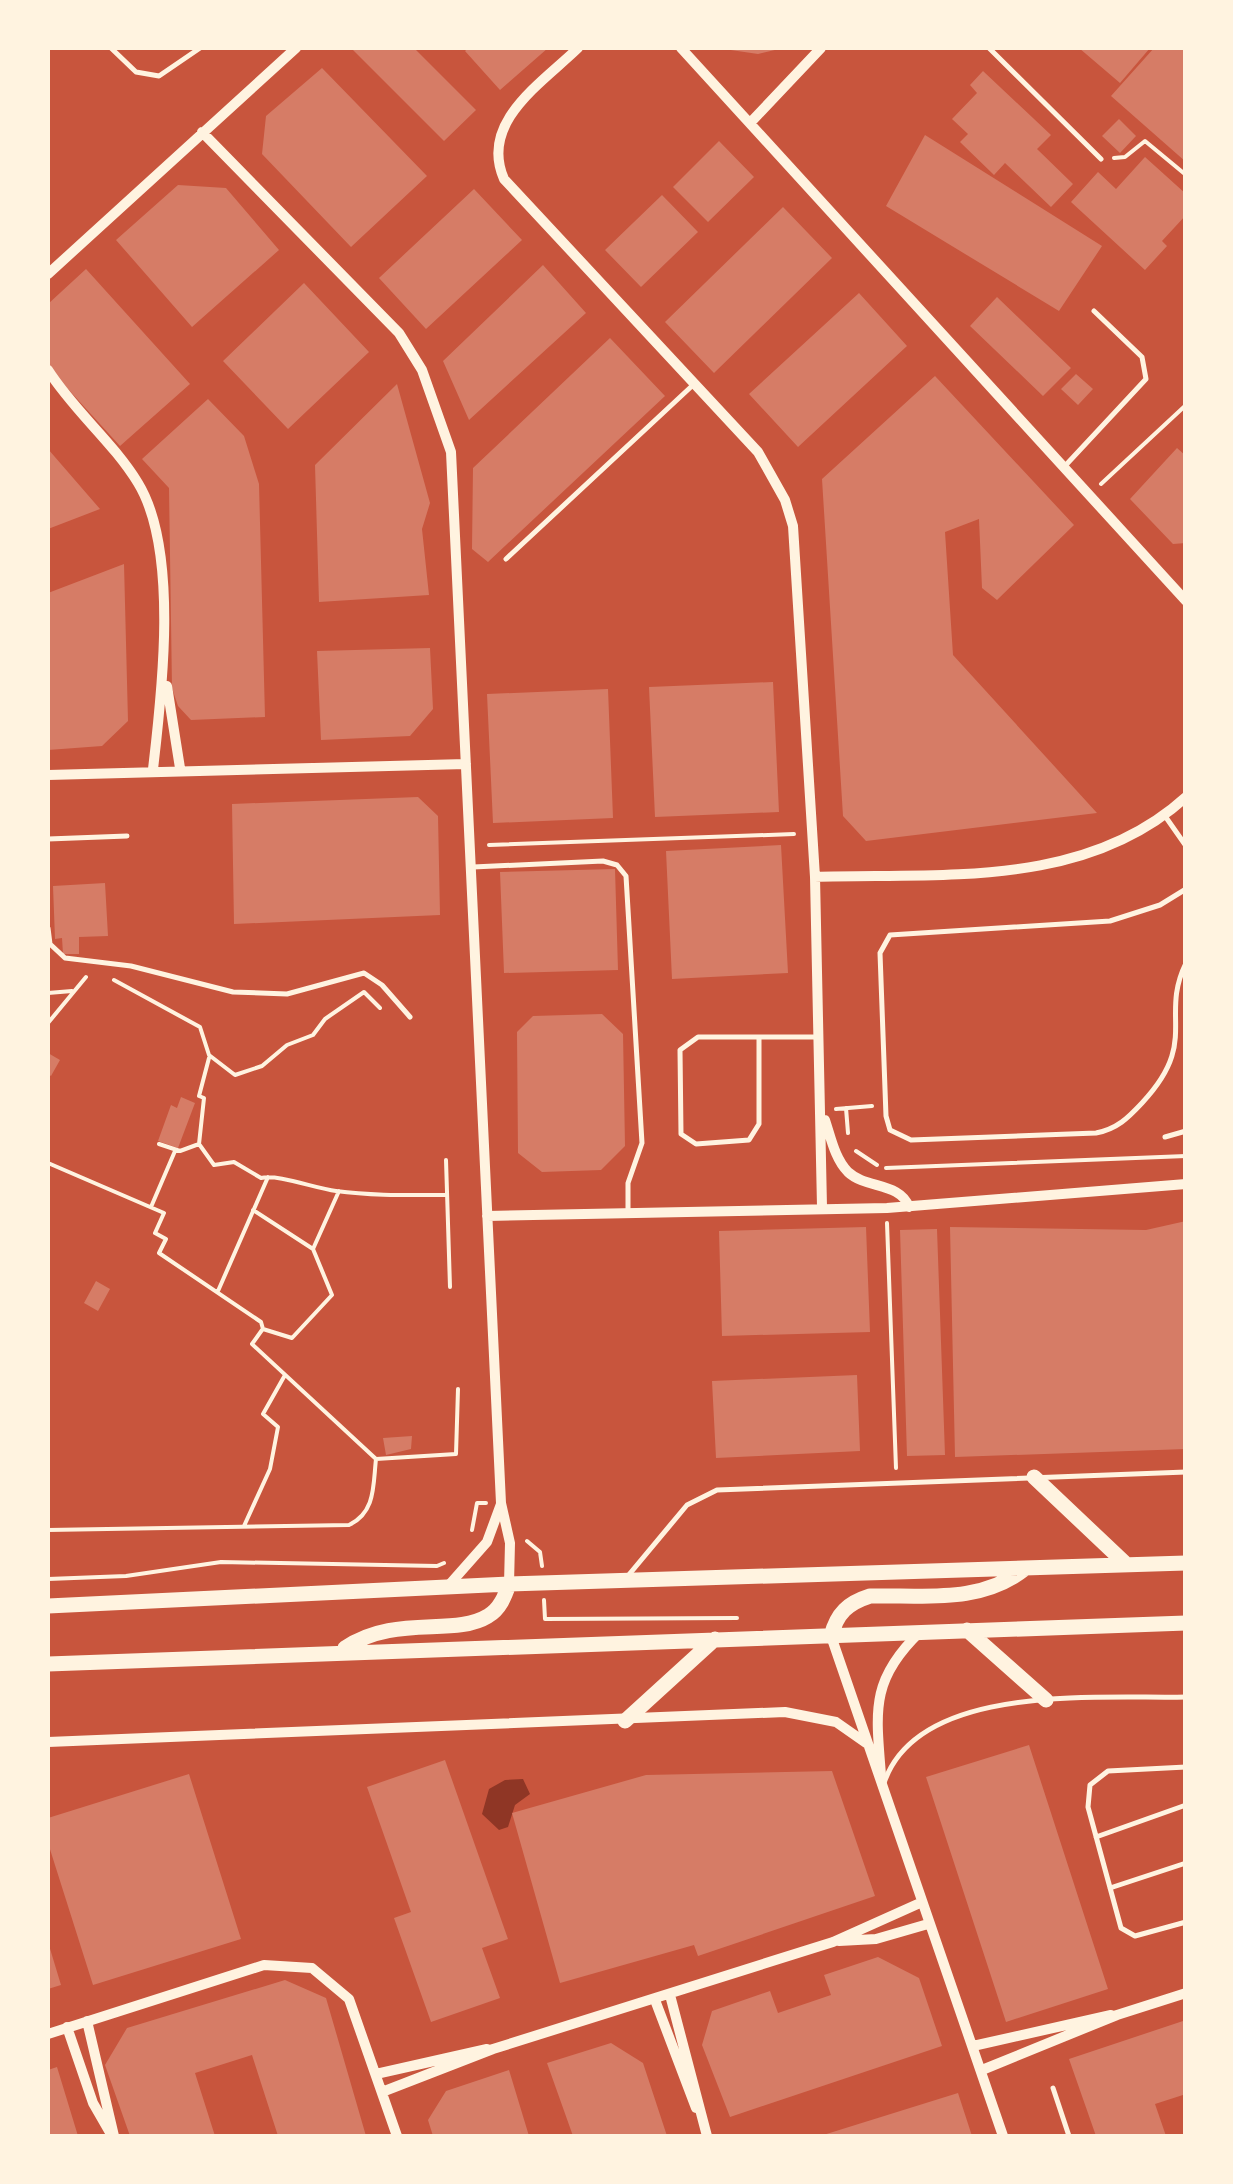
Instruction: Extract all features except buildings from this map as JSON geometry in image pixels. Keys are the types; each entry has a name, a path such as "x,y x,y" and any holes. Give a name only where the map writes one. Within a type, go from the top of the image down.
{"main road":[{"path":"1034,1477 1127,1565"},
{"path":"48,1606 509,1584 1186,1563"},
{"path":"831,1636 843,1609 856,1600 870,1596 974,1595 1002,1584 1026,1568"},
{"path":"342,1650 384,1629 477,1621 494,1611 509,1584"},
{"path":"48,1664 342,1650 1186,1623"},
{"path":"967,1630 1046,1700"},
{"path":"625,1721 714,1639"}],"street":[{"path":"48,274 296,48"},
{"path":"578,48 504,122 496,150 498,165 513,190 758,452 785,500 793,526 815,877 822,1207"},
{"path":"681,48 1186,601"},
{"path":"751,122 821,48"},
{"path":"202,132 398,333 440,410 456,495 470,867 501,1503 510,1543 509,1584"},
{"path":"48,370 62,394 125,464 150,507 158,540 165,680 180,768"},
{"path":"48,384 62,394"},
{"path":"153,769 165,680"},
{"path":"48,775 180,768 466,764"},
{"path":"815,877 1047,866 1109,847 1165,816 1186,798"},
{"path":"822,1110 836,1154 848,1171 864,1182 898,1192 909,1207"},
{"path":"487,1216 909,1207 1186,1184"},
{"path":"446,1588 487,1542 501,1503"},
{"path":"882,1791 876,1711 880,1688 889,1667 920,1632"},
{"path":"831,1636 1003,2136"},
{"path":"48,1742 802,1712 836,1722 866,1743"},
{"path":"382,2092 493,2049 833,1942 920,1903"},
{"path":"833,1942 876,1939 928,1924"},
{"path":"48,2034 280,1963 312,1968 339,1986 356,2014 398,2136"},
{"path":"982,2070 1117,2015 1186,1992"},
{"path":"670,1996 707,2136"},
{"path":"655,2000 685,2087 700,2114"},
{"path":"974,2046 1063,2023 1117,2015"},
{"path":"87,2021 113,2136"},
{"path":"67,2028 93,2103 113,2136"},
{"path":"376,2074 458,2053 493,2049"}],"lane":[{"path":"111,48 136,72 160,76 200,48"},
{"path":"989,48 1100,159"},
{"path":"1064,467 1146,379 1142,357 1094,311"},
{"path":"506,559 696,383"},
{"path":"1165,816 1186,846"},
{"path":"48,839 127,836"},
{"path":"470,867 604,862 617,865 626,876 642,1143 628,1183 628,1213"},
{"path":"1186,890 1160,904 1110,921 890,935 880,954 885,1106 890,1130 903,1139 1096,1133 1114,1128 1150,1094 1174,1059 1180,976 1186,963"},
{"path":"48,928 50,944 65,958 130,966 233,992 287,994 364,973 382,985 410,1017"},
{"path":"759,1037 758,1124 754,1136 742,1142 696,1144 684,1139 679,1127 679,1057 684,1044 698,1037 759,1037 820,1037"},
{"path":"1165,1136 1186,1131"},
{"path":"624,1580 687,1505 706,1492 896,1479 1186,1472"},
{"path":"882,1791 890,1767 904,1746 924,1730 998,1707 1046,1700 1186,1697"},
{"path":"1186,1767 1116,1770 1094,1778 1086,1800 1121,1928 1130,1935 1186,1922"},
{"path":"1096,1837 1186,1806"},
{"path":"1110,1888 1186,1863"},
{"path":"1053,2088 1070,2136"}],"path":[{"path":"1100,159 1125,157 1145,141 1186,175"},
{"path":"1089,495 1186,405"},
{"path":"469,845 813,834"},
{"path":"49,1021 81,980 97,973"},
{"path":"106,976 200,1027 210,1055 236,1075 262,1066 288,1045 318,1032 325,1019 364,992 387,1015"},
{"path":"48,993 72,992"},
{"path":"210,1055 198,1096 204,1098 198,1144 214,1165 234,1162 258,1177 339,1192 447,1195"},
{"path":"822,1110 885,1106"},
{"path":"846,1108 848,1135 856,1152 883,1168 1186,1156"},
{"path":"159,1144 176,1150 198,1144"},
{"path":"151,1207 176,1150"},
{"path":"446,1160 450,1287"},
{"path":"48,1163 164,1213 155,1234 166,1239 159,1253 261,1322 263,1329"},
{"path":"218,1291 268,1177"},
{"path":"313,1250 339,1192"},
{"path":"887,1208 896,1479"},
{"path":"253,1210 313,1250 332,1296 296,1337 263,1329"},
{"path":"263,1329 252,1344 376,1459 456,1454 458,1390"},
{"path":"244,1528 270,1470 278,1426 263,1414 285,1375"},
{"path":"48,1530 342,1526 356,1522 372,1501 376,1459"},
{"path":"472,1534 477,1504 501,1503"},
{"path":"48,1579 126,1576 221,1562 438,1566 452,1558"},
{"path":"544,1583 545,1619 741,1618"}],"shaded area":[{"path":"523,1779 530,1794 515,1805 508,1827 499,1830 482,1814 489,1789 505,1780"}]}
